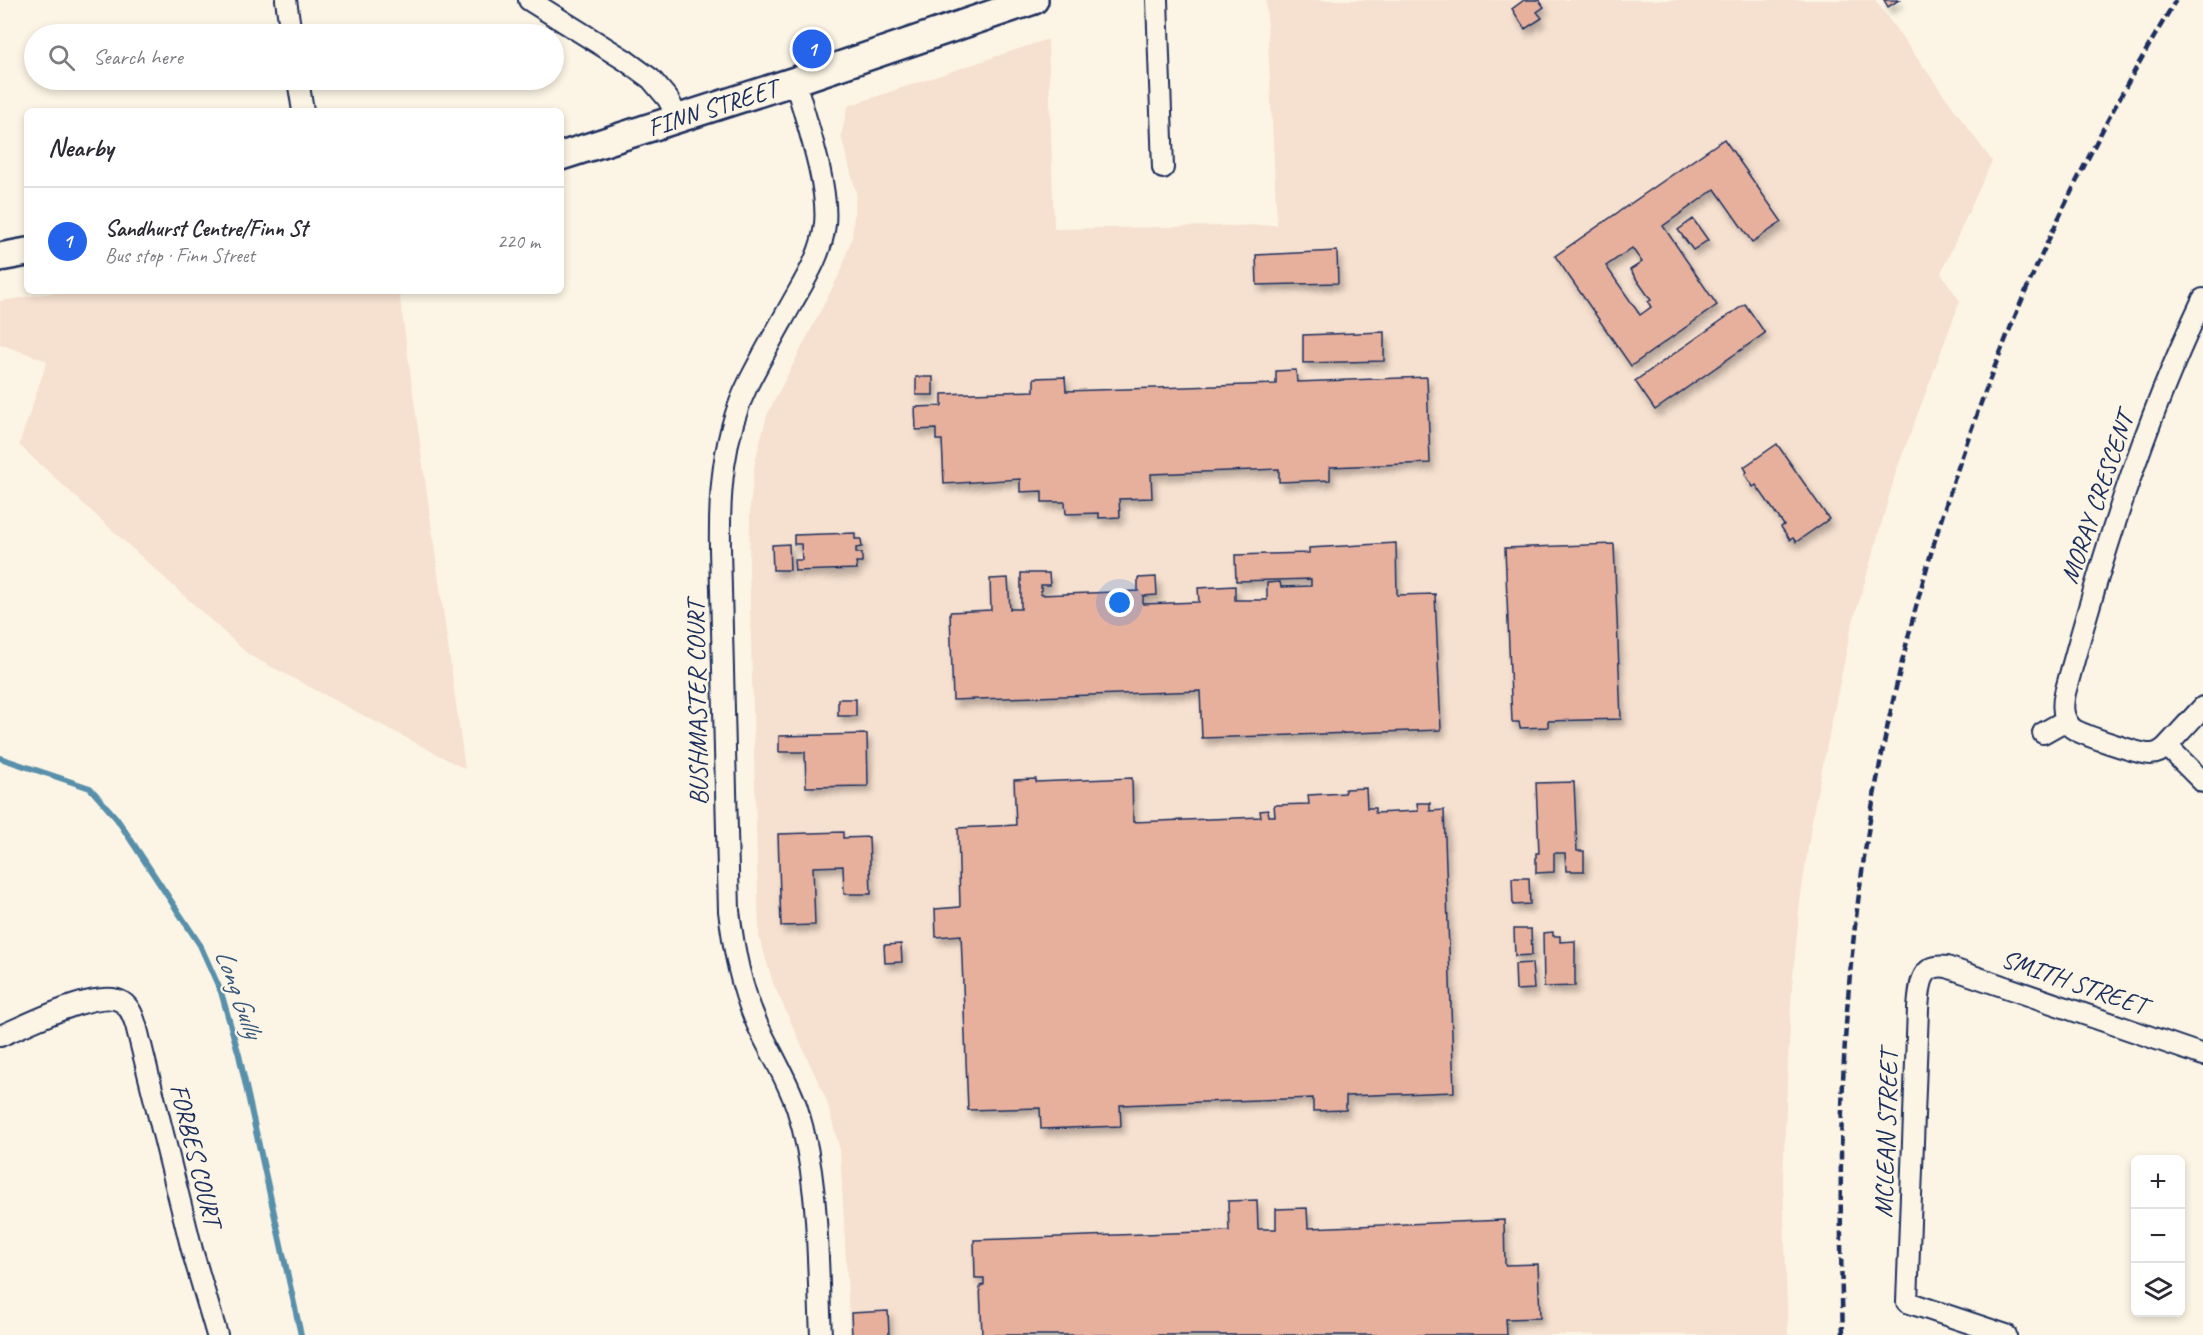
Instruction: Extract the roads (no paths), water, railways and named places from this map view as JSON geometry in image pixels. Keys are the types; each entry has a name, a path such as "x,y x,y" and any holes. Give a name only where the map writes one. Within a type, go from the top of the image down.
{"street":[{"path":"286,0 290,24"},
{"path":"529,0 625,60 651,79 668,99 679,120"},
{"name":"FINN STREET","path":"564,155 679,120 1034,0"},
{"path":"1157,0 1163,168"},
{"name":"BUSHMASTER COURT","path":"795,81 825,201 825,223 821,246 738,408 723,473 719,509 731,929 737,965 745,993 757,1023 787,1083 804,1136 813,1192 821,1335"},
{"path":"300,90 303,108"},
{"path":"0,257 24,253"},
{"name":"MORAY CRESCENT","path":"2066,720 2063,707 2065,693 2093,588 2134,467 2181,345 2203,299"},
{"path":"2043,733 2066,720 2079,732 2146,754 2158,753 2203,707"},
{"path":"2167,746 2203,782"},
{"name":"SMITH STREET","path":"1928,970 1934,967 1947,967 2203,1055"},
{"name":"MCLEAN STREET","path":"1928,970 1921,982 1918,1009 1907,1302 2006,1335"},
{"name":"FORBES COURT","path":"0,1036 93,999 110,997 127,1006 136,1025 192,1250 217,1335"}],"waterway":[{"name":"Long Gully","path":"0,758 90,788 117,819 200,945 221,992 239,1055 301,1335"}],"railway":[{"path":"1843,1335 1841,1135 1849,985 1871,811 1896,689 1927,569 1964,450 2008,334 2058,220 2114,108 2176,0"}],"place":[{"name":"Sandhurst Centre/Finn St","path":"812,49"}]}
